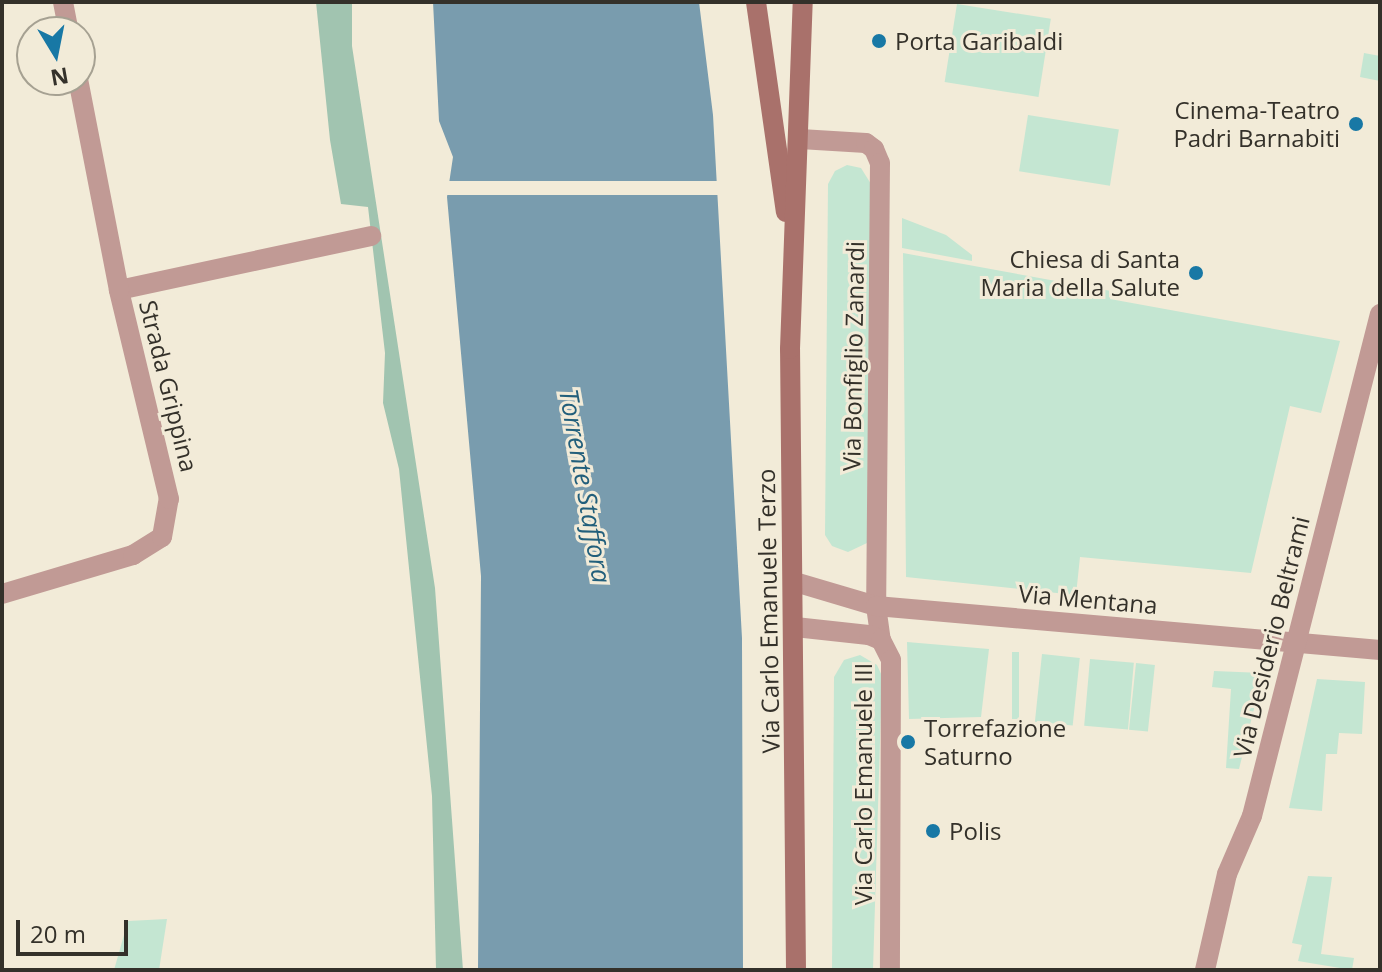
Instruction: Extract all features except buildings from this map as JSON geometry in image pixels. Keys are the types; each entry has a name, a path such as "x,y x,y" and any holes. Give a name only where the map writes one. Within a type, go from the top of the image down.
{"main road":[{"name":"Via Carlo Emanuele Terzo","path":"756,2 792,252"},
{"name":"Via Carlo Emanuele Terzo","path":"796,970 792,252 800,139 803,2"}],"street":[{"name":"Strada Grippina","path":"2,594 133,555 162,537 169,499 119,290 81,96"},
{"name":"Via Bonfiglio Zanardi","path":"800,139 866,143 874,149 880,163 876,606 881,640"},
{"path":"119,290 371,236"},
{"name":"Via Desiderio Beltrami","path":"1205,970 1227,874 1246,833 1380,314"},
{"name":"Via Mentana","path":"795,582 876,606 1380,650"},
{"name":"Via Carlo Emanuele III","path":"795,627 855,631 881,640 891,660 890,970"}],"green space":[{"path":"316,2 352,2 352,46 435,588 463,970 436,970 432,796 399,469 383,403 385,353 368,207 341,204 330,140"},
{"path":"957,4 1051,19 1038,97 945,82"},
{"path":"1364,53 1380,56 1380,81 1360,77"},
{"path":"1028,115 1119,129 1110,186 1019,171"},
{"path":"847,165 861,168 871,184 867,543 848,552 832,546 825,535 828,184 835,171"},
{"path":"902,218 946,235 972,255 972,261 902,248"},
{"path":"903,253 1111,291 1110,299 1340,341 1321,413 1290,406 1251,573 1080,557 1076,595 906,577"},
{"path":"907,642 989,649 981,717 909,719"},
{"path":"1012,652 1019,652 1019,719 1012,719"},
{"path":"1042,654 1080,658 1073,726 1035,722"},
{"path":"860,655 877,665 882,676 873,970 832,970 834,677 844,660"},
{"path":"1090,659 1134,663 1128,730 1084,726"},
{"path":"1136,663 1155,665 1148,732 1129,730"},
{"path":"1214,671 1263,673 1239,769 1226,768 1231,689 1212,687"},
{"path":"1317,679 1365,682 1362,734 1339,733 1337,754 1326,754 1322,811 1289,808"},
{"path":"1308,876 1332,877 1321,954 1354,958 1352,970 1298,961 1302,945 1292,943"},
{"path":"167,919 159,970 114,970 128,921"}],"water":[{"name":"Torrente Staffora","path":"433,2 699,2 713,115 742,638 743,970 478,970 481,576 447,197 453,157 439,121"}],"pier":[{"path":"443,181 721,181 721,195 443,195"}],"place":[{"name":"Porta Garibaldi","path":"879,41"},
{"name":"Cinema-Teatro Padri Barnabiti","path":"1356,124"},
{"name":"Chiesa di Santa Maria della Salute","path":"1196,273"},
{"name":"Torrefazione Saturno","path":"908,742"},
{"name":"Polis","path":"933,831"}]}
